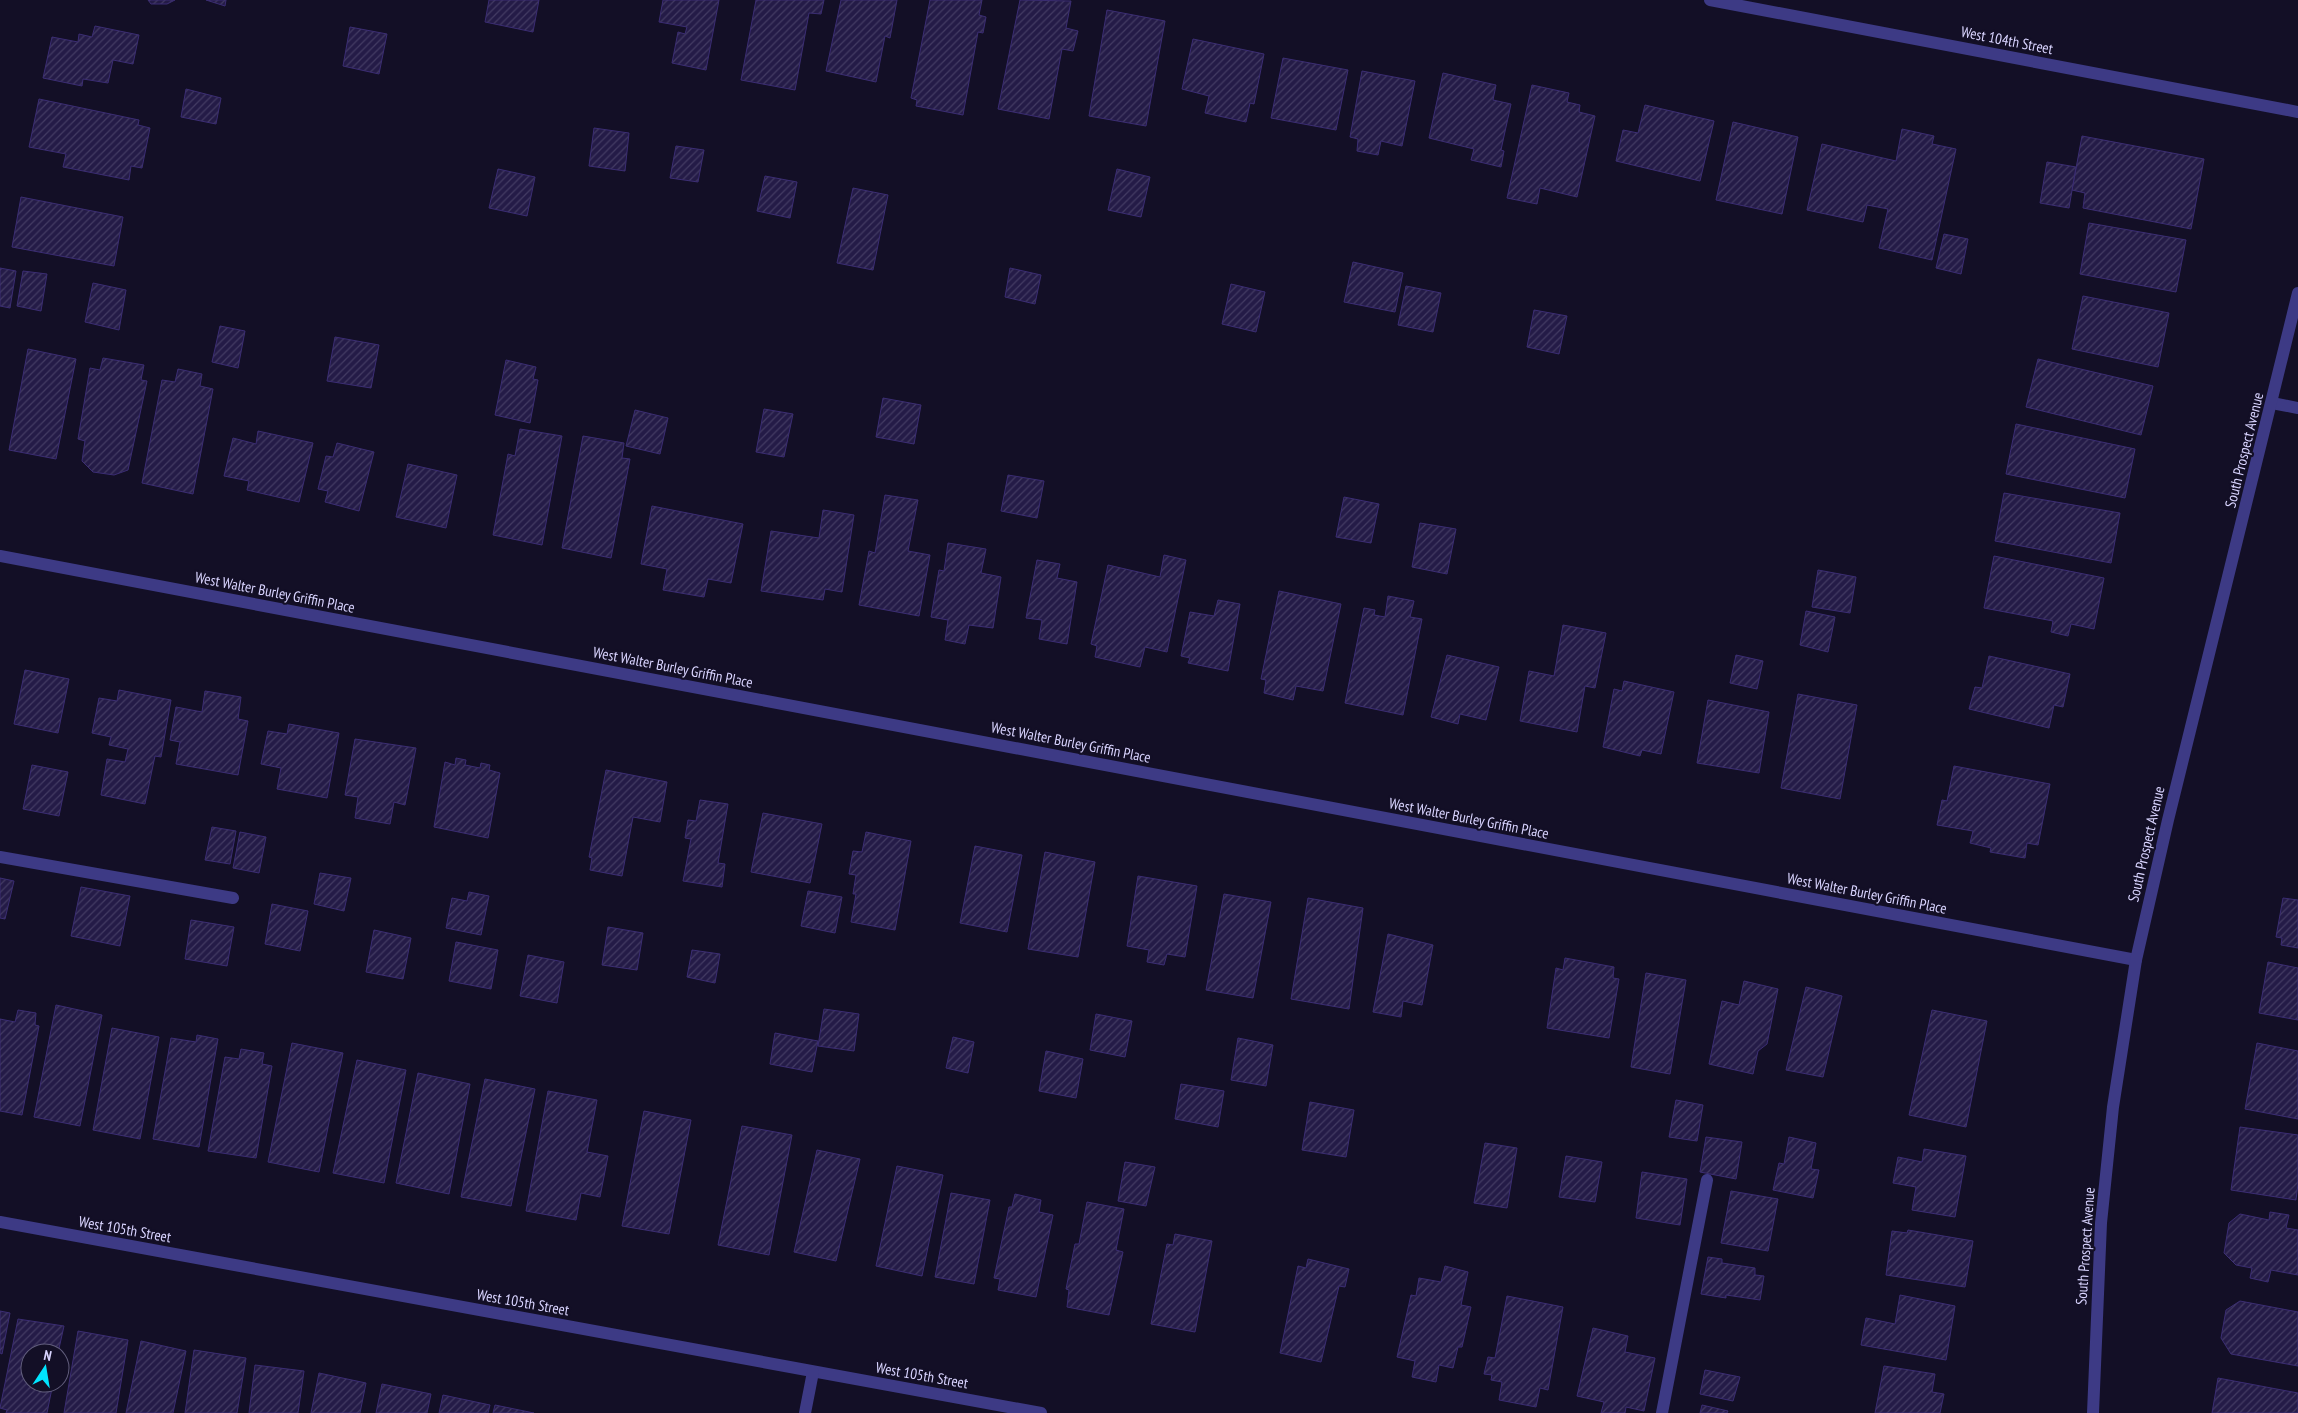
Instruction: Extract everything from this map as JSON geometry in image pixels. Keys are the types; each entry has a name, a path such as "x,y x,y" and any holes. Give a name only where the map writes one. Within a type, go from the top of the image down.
{"street":[{"name":"West 104th Street","path":"1710,0 2298,112"},
{"name":"South Prospect Avenue","path":"2093,1413 2101,1222 2113,1106 2136,960 2170,810 2298,292"},
{"path":"2272,403 2298,408"},
{"name":"West Walter Burley Griffin Place","path":"0,556 2136,960"},
{"path":"0,857 233,898"},
{"path":"1662,1413 1707,1180"},
{"name":"West 105th Street","path":"0,1222 1041,1413"},
{"path":"805,1413 813,1372"}],"building":[{"path":"148,0 175,0 167,4 151,4"},
{"path":"206,0 226,0 225,6"},
{"path":"489,0 539,0 533,32 485,22"},
{"path":"663,0 719,0 706,70 672,63 678,32 685,34 687,27 659,22"},
{"path":"756,0 824,0 821,14 809,13 795,90 741,80"},
{"path":"841,0 897,0 890,38 885,36 876,82 826,71"},
{"path":"930,0 982,0 979,15 986,17 983,33 978,32 963,115 916,106 917,100 911,98"},
{"path":"1020,0 1071,1 1066,28 1078,31 1073,51 1062,49 1049,119 998,109"},
{"path":"1107,10 1165,21 1146,126 1089,116"},
{"path":"95,26 139,35 133,64 113,60 108,83 83,79 82,86 43,78 52,37 78,42 79,34 92,37"},
{"path":"350,27 387,34 379,74 343,66"},
{"path":"1193,39 1264,54 1254,104 1250,103 1246,122 1205,113 1209,96 1182,89"},
{"path":"1283,58 1348,70 1336,130 1271,118"},
{"path":"1362,71 1415,81 1402,146 1381,141 1378,155 1357,151 1358,139 1350,137"},
{"path":"1443,73 1496,85 1493,100 1511,104 1501,150 1504,151 1501,167 1471,160 1474,149 1429,138"},
{"path":"1532,85 1569,93 1567,102 1580,105 1579,112 1595,116 1577,197 1540,188 1537,204 1507,198"},
{"path":"186,89 221,98 216,124 181,117"},
{"path":"39,99 139,120 138,125 150,128 142,168 131,166 129,180 63,167 66,154 29,147"},
{"path":"1645,105 1714,121 1700,181 1616,161 1623,130 1638,133"},
{"path":"1733,122 1798,137 1782,214 1716,200"},
{"path":"594,128 629,133 625,171 589,166"},
{"path":"1902,129 1934,136 1932,144 1956,149 1932,260 1879,248 1888,209 1867,205 1863,222 1807,210 1822,144 1896,161"},
{"path":"2082,136 2204,159 2191,229 2083,208 2085,193 2072,190"},
{"path":"676,146 704,150 698,182 670,178"},
{"path":"2047,162 2076,167 2069,208 2040,203"},
{"path":"498,169 535,177 527,216 489,208"},
{"path":"1117,169 1150,177 1141,217 1108,210"},
{"path":"765,176 797,182 790,218 757,211"},
{"path":"853,188 888,195 873,270 837,263"},
{"path":"21,197 123,217 114,266 12,247"},
{"path":"2089,223 2186,240 2176,292 2080,274"},
{"path":"1944,234 1968,239 1961,274 1936,268"},
{"path":"1353,262 1403,273 1395,312 1344,302"},
{"path":"0,268 16,271 10,308 0,306"},
{"path":"1010,268 1041,275 1035,304 1005,297"},
{"path":"23,271 47,274 41,311 17,306"},
{"path":"93,283 126,290 119,330 85,322"},
{"path":"1231,284 1265,292 1256,332 1222,324"},
{"path":"1406,286 1441,293 1433,332 1398,325"},
{"path":"2083,296 2169,313 2158,367 2072,349"},
{"path":"1534,310 1567,316 1559,354 1527,347"},
{"path":"220,326 245,331 238,368 212,362"},
{"path":"335,337 379,345 371,388 327,381"},
{"path":"28,349 76,359 56,459 9,450"},
{"path":"103,358 144,365 141,380 147,381 128,470 114,475 93,472 82,461 85,441 78,439 90,368 100,370"},
{"path":"2038,359 2153,386 2141,435 2026,407"},
{"path":"506,360 536,367 533,379 538,380 530,423 495,415"},
{"path":"178,369 202,374 200,386 213,389 193,494 142,483 162,380 175,382"},
{"path":"883,398 921,405 914,444 876,437"},
{"path":"764,409 793,414 784,457 756,452"},
{"path":"635,410 668,418 660,454 626,446"},
{"path":"2016,424 2135,449 2125,498 2006,474"},
{"path":"520,429 562,436 542,545 493,535 508,454 515,456"},
{"path":"258,431 313,443 299,502 247,490 249,481 224,476 233,438 256,444"},
{"path":"583,436 624,443 622,458 630,459 611,558 562,548"},
{"path":"337,443 374,452 359,511 325,502 328,491 318,489 326,456 333,457"},
{"path":"408,464 457,475 446,528 396,517"},
{"path":"1008,475 1044,481 1037,518 1001,511"},
{"path":"2004,493 2120,513 2111,563 1995,541"},
{"path":"885,495 918,500 908,551 930,555 919,616 859,605 869,551 875,553"},
{"path":"1344,497 1379,504 1371,543 1336,537"},
{"path":"652,506 743,524 731,583 708,579 704,597 663,590 667,569 641,564"},
{"path":"823,510 854,515 842,592 825,589 823,600 761,591 771,531 819,538"},
{"path":"1420,523 1456,529 1447,574 1412,567"},
{"path":"948,543 986,549 981,573 1001,577 993,628 969,625 965,644 945,640 948,620 931,617 939,570 944,571"},
{"path":"1164,555 1186,560 1167,652 1145,647 1140,667 1095,657 1097,646 1091,644 1108,565 1160,577"},
{"path":"1994,556 2104,578 2094,629 2071,624 2068,636 2051,632 2053,621 1984,608"},
{"path":"1037,560 1060,564 1057,578 1077,582 1067,644 1039,639 1042,620 1026,618"},
{"path":"1818,570 1856,577 1850,613 1812,607"},
{"path":"1279,591 1341,604 1323,691 1296,686 1293,700 1264,693 1266,680 1261,679"},
{"path":"1388,596 1414,601 1410,617 1422,619 1403,715 1345,703 1364,608 1375,610 1374,615 1385,617"},
{"path":"1218,600 1240,604 1228,671 1188,663 1190,658 1181,656 1190,612 1214,616"},
{"path":"1806,611 1835,617 1828,652 1800,645"},
{"path":"1563,625 1606,633 1595,688 1585,686 1577,732 1520,721 1529,671 1554,676"},
{"path":"1447,655 1499,667 1486,720 1460,714 1458,724 1431,717"},
{"path":"1736,655 1763,661 1757,689 1730,683"},
{"path":"1989,656 2070,674 2063,707 2054,705 2049,728 1969,709 1975,687 1982,688"},
{"path":"25,670 69,679 58,733 14,724"},
{"path":"1624,681 1674,692 1661,754 1642,750 1640,756 1603,747 1614,689 1622,691"},
{"path":"119,690 171,700 161,757 155,756 145,804 101,795 107,759 125,762 128,749 109,745 111,737 92,733 99,698 117,701"},
{"path":"205,691 241,697 238,719 248,721 238,775 176,764 180,742 170,740 176,707 202,712"},
{"path":"1798,694 1857,705 1840,799 1781,788"},
{"path":"1708,700 1769,712 1759,773 1697,763"},
{"path":"289,724 339,733 327,798 277,789 281,768 261,764 268,731 287,734"},
{"path":"355,739 416,748 405,805 394,802 390,824 355,818 358,797 345,795"},
{"path":"456,758 466,760 465,765 480,768 481,763 490,765 489,770 500,773 488,838 434,827 445,762 455,765"},
{"path":"32,765 68,772 59,816 23,809"},
{"path":"1954,766 2050,784 2038,845 2027,843 2025,858 1990,852 1991,848 1970,843 1973,831 1937,825 1942,800 1947,801"},
{"path":"606,770 667,782 660,822 633,817 622,876 590,870 592,858 589,857"},
{"path":"700,800 728,804 718,863 725,864 722,887 683,881 691,839 685,838 688,820 696,821"},
{"path":"763,813 822,824 810,883 751,872"},
{"path":"212,827 236,831 230,864 205,860"},
{"path":"240,832 266,837 259,873 233,868"},
{"path":"866,832 911,841 895,930 851,922 856,894 853,894 856,875 849,874 853,851 862,852"},
{"path":"975,846 1022,855 1007,932 960,923"},
{"path":"1045,852 1095,862 1078,957 1028,949"},
{"path":"320,873 351,878 344,911 314,904"},
{"path":"1138,876 1197,886 1185,957 1167,954 1164,965 1147,962 1149,950 1127,946"},
{"path":"0,878 14,881 5,919 0,918"},
{"path":"81,887 130,896 120,946 71,936"},
{"path":"808,891 842,897 835,933 801,926"},
{"path":"469,892 489,896 481,935 446,928 452,898 467,901"},
{"path":"1224,894 1271,902 1253,998 1206,990"},
{"path":"1308,898 1363,908 1349,1009 1291,999"},
{"path":"2283,898 2298,900 2298,948 2281,945 2282,938 2276,937"},
{"path":"272,904 308,911 300,951 265,944"},
{"path":"191,920 234,927 227,966 185,959"},
{"path":"608,927 643,933 637,970 602,965"},
{"path":"374,930 411,938 403,979 366,972"},
{"path":"1388,934 1433,945 1422,1005 1403,1001 1401,1017 1373,1012"},
{"path":"456,942 498,950 491,989 449,981"},
{"path":"692,950 720,954 715,983 687,977"},
{"path":"528,955 564,962 557,1003 520,996"},
{"path":"1565,958 1614,967 1613,978 1619,979 1609,1038 1547,1028 1556,968 1563,970"},
{"path":"2268,962 2298,968 2298,1020 2259,1013"},
{"path":"1646,973 1686,980 1670,1074 1631,1067"},
{"path":"1744,981 1778,989 1767,1044 1758,1051 1753,1074 1709,1064 1722,1001 1739,1005"},
{"path":"1806,987 1842,996 1823,1077 1786,1070"},
{"path":"56,1005 102,1015 80,1126 34,1117"},
{"path":"824,1009 859,1014 854,1051 818,1046"},
{"path":"18,1010 36,1013 35,1025 39,1026 22,1115 0,1111 0,1019 15,1022"},
{"path":"1932,1010 1987,1021 1966,1127 1909,1115"},
{"path":"1096,1014 1132,1021 1125,1057 1090,1050"},
{"path":"112,1028 159,1037 140,1139 93,1130"},
{"path":"775,1033 818,1041 812,1072 770,1064"},
{"path":"197,1035 218,1039 199,1147 153,1139 171,1038 196,1042"},
{"path":"953,1037 974,1042 968,1073 946,1068"},
{"path":"1238,1038 1273,1045 1266,1086 1231,1080"},
{"path":"292,1043 343,1053 319,1172 268,1162"},
{"path":"2257,1043 2298,1051 2298,1119 2245,1109"},
{"path":"241,1049 264,1053 262,1064 272,1066 256,1158 208,1151 225,1057 239,1059"},
{"path":"1046,1051 1083,1059 1076,1098 1039,1091"},
{"path":"357,1060 406,1070 384,1183 333,1173"},
{"path":"418,1073 470,1084 449,1194 396,1183"},
{"path":"485,1079 535,1089 511,1206 461,1197"},
{"path":"1181,1084 1224,1091 1218,1127 1175,1119"},
{"path":"548,1091 597,1100 587,1152 608,1156 600,1197 581,1193 576,1220 526,1211"},
{"path":"1676,1100 1703,1105 1697,1141 1669,1137"},
{"path":"1310,1102 1354,1110 1346,1157 1302,1150"},
{"path":"644,1111 691,1120 669,1234 622,1226"},
{"path":"742,1126 792,1135 769,1255 718,1245"},
{"path":"2240,1127 2298,1135 2298,1184 2296,1200 2231,1190"},
{"path":"1706,1137 1742,1142 1736,1179 1700,1172"},
{"path":"1789,1137 1816,1143 1811,1169 1819,1170 1813,1198 1773,1190 1779,1163 1784,1164"},
{"path":"1485,1143 1517,1148 1507,1208 1474,1203"},
{"path":"1924,1149 1966,1156 1955,1217 1912,1210 1916,1187 1893,1183 1898,1157 1922,1162"},
{"path":"817,1150 860,1159 836,1261 794,1252"},
{"path":"1566,1156 1602,1162 1595,1202 1559,1197"},
{"path":"1125,1162 1155,1167 1146,1206 1118,1201"},
{"path":"897,1166 943,1175 922,1276 876,1266"},
{"path":"1642,1172 1687,1179 1680,1225 1636,1218"},
{"path":"1731,1191 1778,1199 1768,1251 1721,1243"},
{"path":"951,1193 990,1200 974,1284 935,1277"},
{"path":"1015,1194 1041,1200 1039,1212 1053,1215 1036,1297 998,1290 1000,1279 994,1278 1009,1207 1012,1207"},
{"path":"1087,1202 1124,1209 1116,1250 1123,1252 1109,1315 1067,1307 1069,1290 1066,1289 1075,1244 1079,1244"},
{"path":"2270,1212 2289,1215 2286,1228 2298,1230 2298,1275 2271,1270 2268,1282 2250,1278 2252,1268 2236,1265 2224,1253 2229,1223 2240,1214 2269,1220"},
{"path":"1908,1230 1973,1241 1965,1287 1886,1275 1892,1231 1907,1233"},
{"path":"1175,1234 1212,1241 1195,1332 1151,1324 1167,1244 1173,1245"},
{"path":"1708,1257 1722,1259 1722,1263 1755,1268 1755,1275 1764,1276 1760,1300 1726,1295 1726,1298 1701,1294"},
{"path":"1308,1259 1349,1269 1345,1287 1339,1286 1321,1362 1280,1353 1298,1266 1306,1268"},
{"path":"1445,1266 1468,1272 1461,1305 1471,1307 1462,1347 1458,1347 1453,1368 1439,1365 1436,1382 1412,1377 1415,1361 1397,1357 1411,1295 1416,1296 1419,1278 1441,1282"},
{"path":"1900,1295 1955,1306 1946,1360 1861,1345 1866,1318 1895,1324"},
{"path":"1507,1296 1563,1307 1548,1390 1540,1388 1536,1407 1499,1400 1502,1382 1491,1380 1492,1375 1484,1374 1488,1357 1495,1358"},
{"path":"2240,1301 2298,1312 2298,1366 2231,1354 2221,1338 2226,1310"},
{"path":"0,1311 10,1313 2,1354 0,1353"},
{"path":"18,1319 64,1326 60,1343 20,1343 20,1393 51,1393 47,1413 6,1413 7,1410 0,1408"},
{"path":"1593,1328 1628,1336 1625,1352 1655,1358 1644,1411 1626,1407 1625,1413 1601,1413 1604,1402 1577,1396"},
{"path":"78,1331 128,1340 116,1413 64,1413 67,1393 70,1393 70,1378"},
{"path":"141,1341 186,1351 173,1413 126,1413"},
{"path":"194,1350 246,1358 237,1413 185,1413"},
{"path":"255,1365 304,1371 298,1413 249,1413"},
{"path":"1884,1366 1935,1374 1932,1392 1944,1394 1940,1413 1875,1413"},
{"path":"1705,1370 1740,1377 1733,1401 1700,1394"},
{"path":"319,1373 366,1383 360,1413 311,1413"},
{"path":"2218,1378 2298,1393 2298,1413 2212,1413"},
{"path":"382,1384 431,1394 427,1413 376,1413"},
{"path":"443,1395 490,1405 488,1413 439,1413"},
{"path":"495,1405 534,1413 493,1413"},
{"path":"1702,1405 1728,1411 1727,1413 1700,1413"}]}
